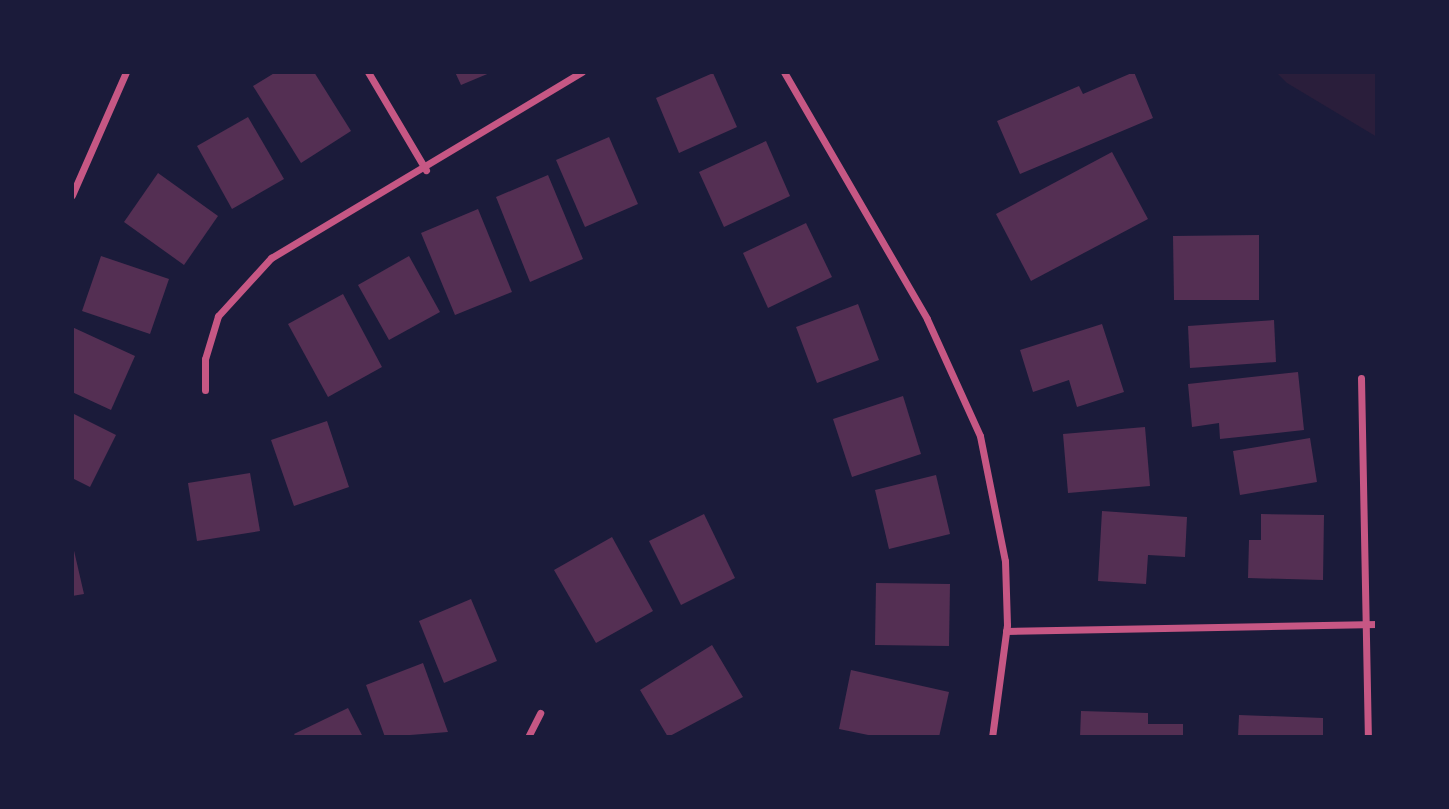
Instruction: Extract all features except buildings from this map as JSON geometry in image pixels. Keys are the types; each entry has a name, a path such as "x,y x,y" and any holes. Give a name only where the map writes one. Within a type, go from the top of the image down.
{"street":[{"path":"72,194 126,72"},
{"path":"368,72 426,170"},
{"path":"205,390 212,329 247,279 298,240 426,170 582,72"},
{"path":"785,72 956,376 996,498 1006,631 992,737"},
{"path":"1361,378 1368,737"},
{"path":"1006,631 1377,624"},
{"path":"528,737 540,713"}],"shaded area":[{"path":"1276,72 1377,72 1377,137 1287,83"}]}
